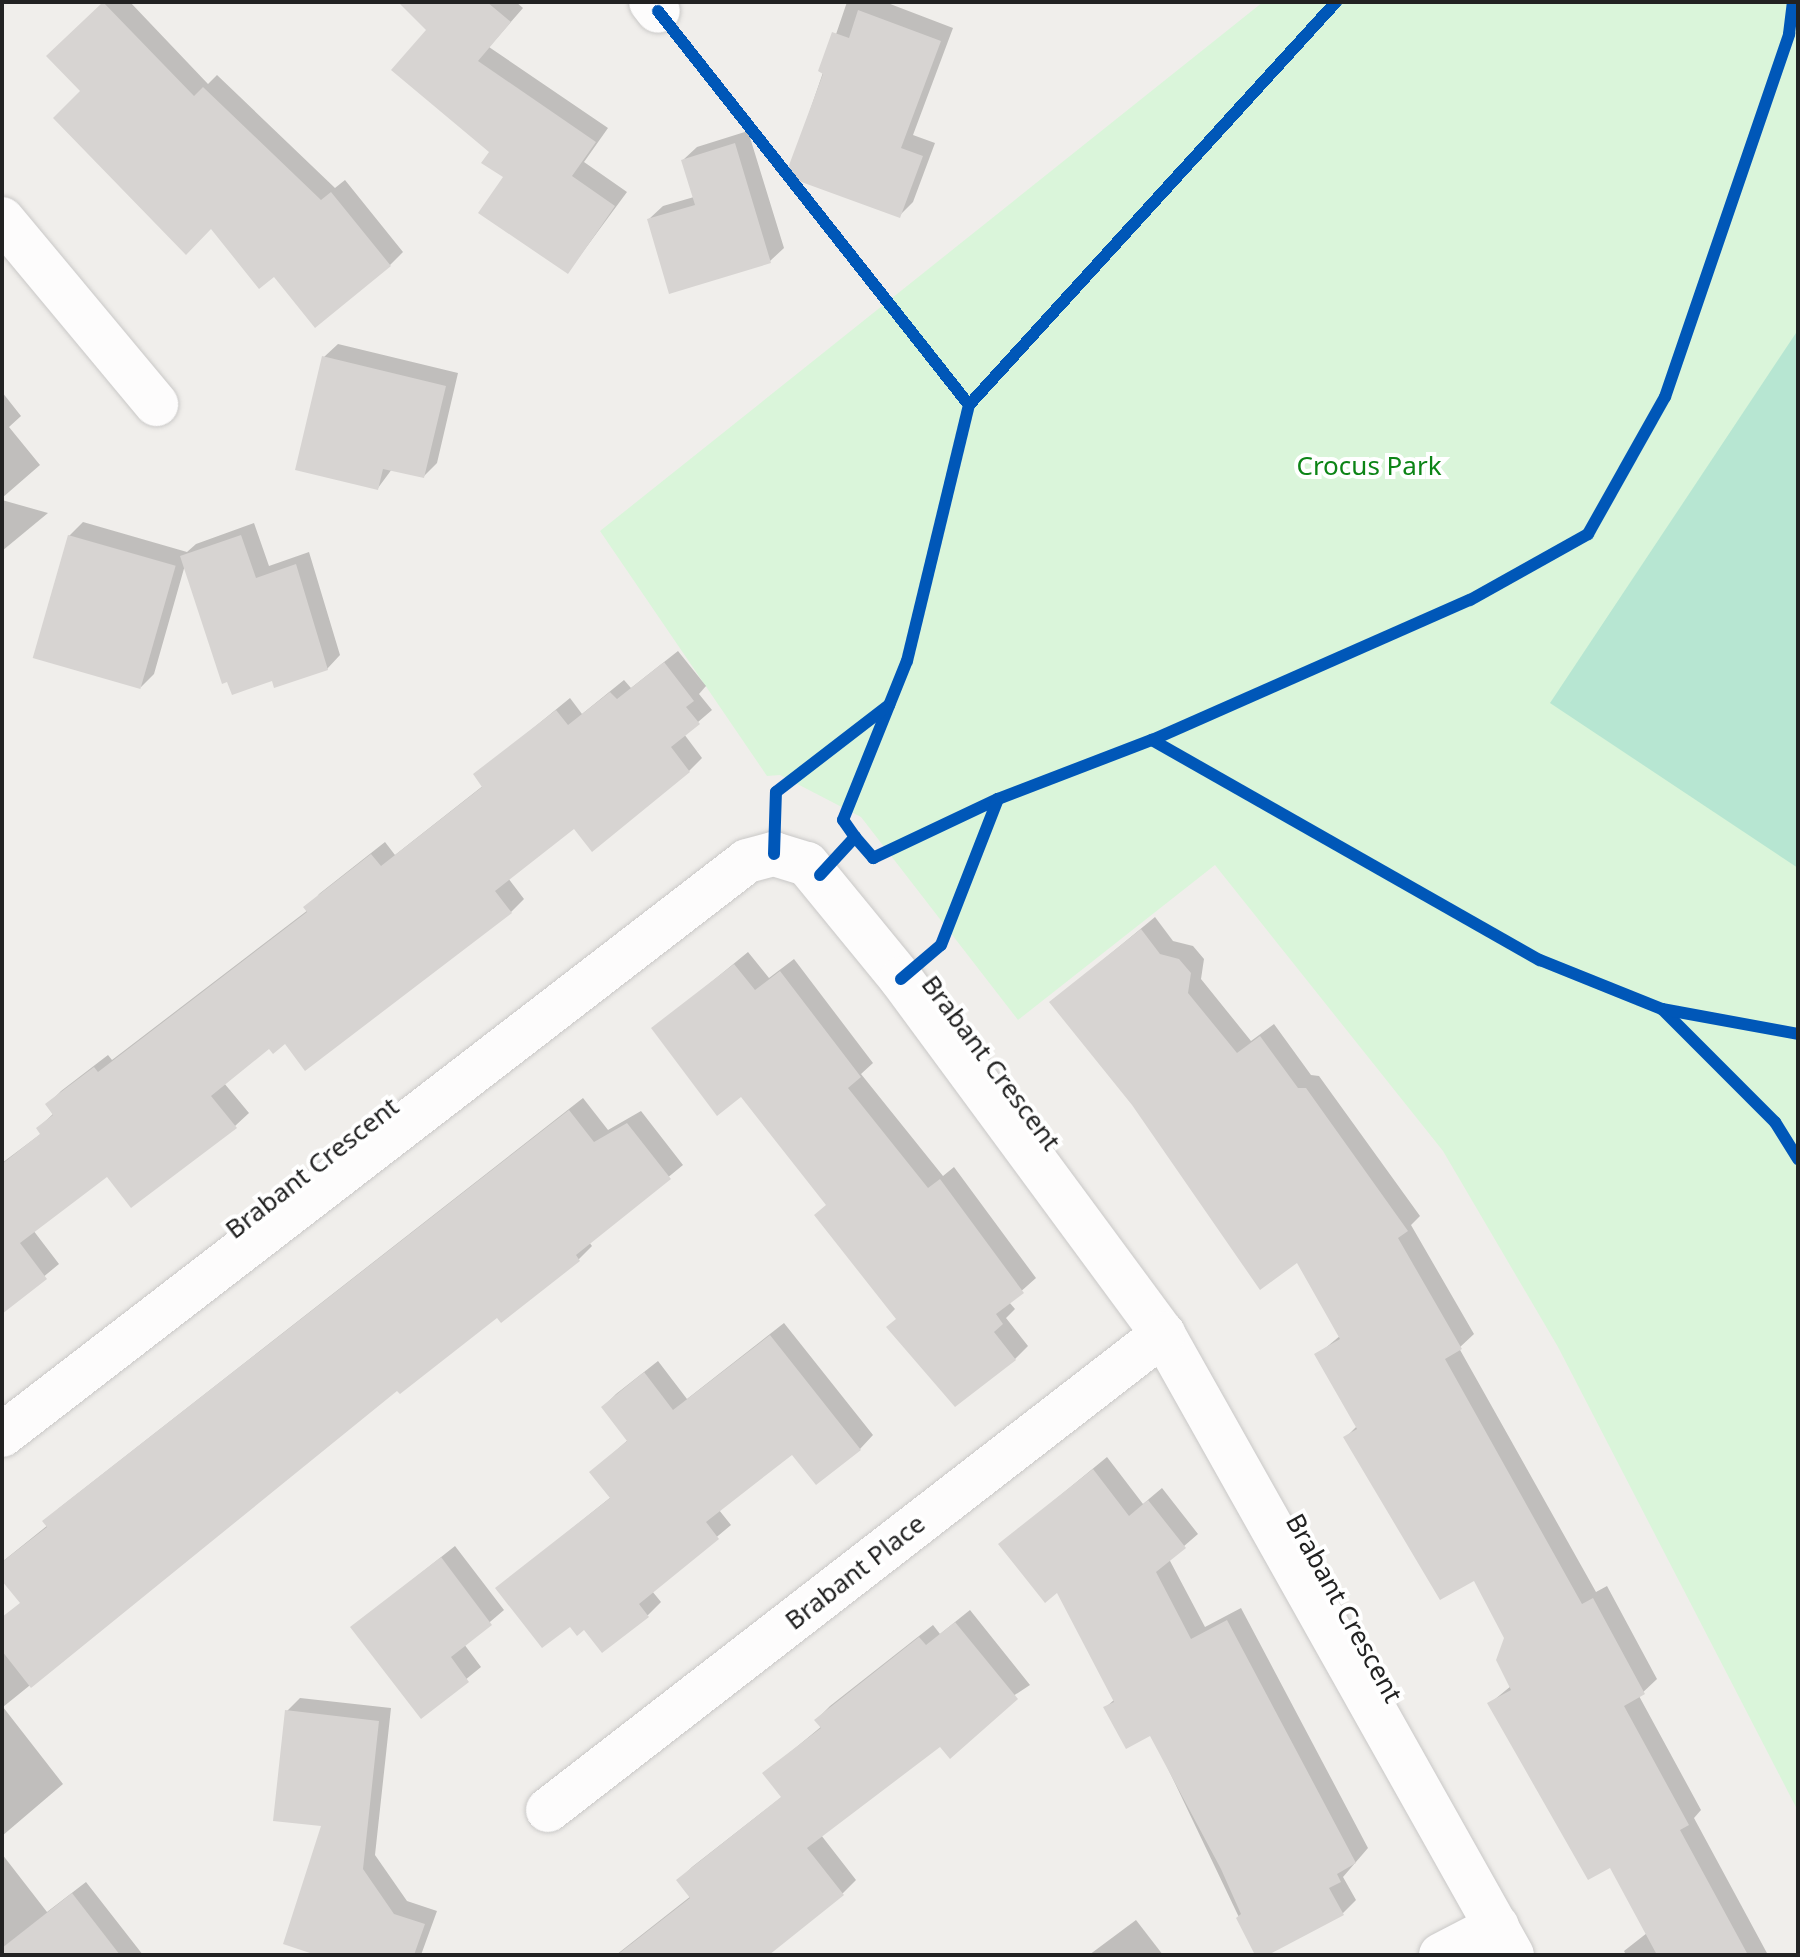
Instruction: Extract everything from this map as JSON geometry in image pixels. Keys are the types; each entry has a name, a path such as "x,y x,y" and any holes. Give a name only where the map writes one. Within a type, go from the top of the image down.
{"street":[{"path":"2,219 156,404"},
{"name":"Brabant Crescent","path":"2,1435 747,861 774,854 820,875 1163,1334 1505,1940"},
{"name":"Brabant Place","path":"548,1810 1163,1334"},
{"path":"1441,1955 1505,1940"}],"green space":[{"name":"Crocus Park","path":"1263,2 1798,2 1798,1811 1558,1347 1443,1151 1215,865 1018,1020 861,817 780,775 767,776 600,531"},
{"path":"1798,330 1798,868 1550,703"}],"building":[{"path":"103,2 194,96 203,87 321,200 331,192 391,266 315,328 274,277 259,289 211,229 186,255 53,118 80,91 46,56"},
{"path":"398,2 487,2 511,22 478,61 596,142 572,176 615,206 568,274 478,213 503,177 481,163 489,152 391,70 426,30"},
{"path":"858,10 941,41 901,148 923,156 900,218 785,176 823,74 818,71 832,32 849,38"},
{"path":"735,143 771,263 669,294 647,219 695,205 681,160"},
{"path":"322,356 446,386 424,478 383,469 378,490 295,470"},
{"path":"68,535 176,566 140,689 33,658"},
{"path":"241,535 256,578 296,564 328,670 274,688 272,681 232,695 227,682 222,684 180,556"},
{"path":"664,662 694,701 686,707 700,724 671,747 690,772 592,852 574,829 495,891 512,913 305,1071 285,1044 273,1054 269,1049 211,1096 237,1128 131,1208 107,1177 20,1243 47,1279 2,1314 2,1164 40,1134 36,1128 53,1115 45,1104 94,1067 98,1072 307,912 303,907 371,854 381,866 482,787 473,774 556,710 568,725 610,692 617,699"},
{"path":"1141,929 1160,954 1179,959 1191,973 1188,993 1237,1053 1260,1036 1298,1088 1306,1088 1408,1231 1398,1238 1462,1349 1445,1359 1582,1604 1593,1598 1645,1694 1624,1706 1689,1825 1680,1830 1748,1955 1657,1955 1610,1868 1588,1880 1487,1703 1511,1690 1496,1660 1504,1638 1474,1581 1440,1600 1343,1437 1357,1429 1314,1354 1340,1339 1297,1263 1260,1290 1132,1105 1049,1002"},
{"path":"734,964 755,990 780,971 861,1077 848,1088 928,1188 940,1179 1024,1293 996,1314 1003,1324 994,1332 1016,1360 955,1407 886,1327 896,1319 814,1215 826,1205 741,1097 717,1116 651,1028"},
{"path":"569,1110 594,1142 627,1123 671,1179 576,1255 580,1261 501,1323 497,1318 400,1394 397,1391 31,1688 2,1651 2,1617 20,1603 2,1581 2,1562 47,1527 42,1521"},
{"path":"770,1335 861,1450 816,1485 792,1455 706,1522 719,1539 639,1604 649,1617 602,1653 584,1630 577,1636 570,1627 542,1648 495,1588 610,1498 589,1472 627,1441 601,1407 644,1372 673,1410"},
{"path":"1093,1469 1129,1516 1148,1500 1186,1548 1156,1572 1191,1639 1227,1620 1356,1863 1337,1874 1341,1882 1329,1888 1344,1915 1268,1955 1255,1955 1236,1918 1241,1914 1221,1869 1150,1736 1126,1749 1103,1707 1114,1702 1057,1593 1045,1603 998,1544"},
{"path":"441,1557 492,1625 451,1657 469,1682 421,1719 350,1627"},
{"path":"955,1622 1018,1699 950,1759 940,1747 807,1848 844,1895 769,1955 617,1955 690,1898 676,1880 781,1797 762,1773 821,1728 814,1720 919,1637 926,1645"},
{"path":"285,1710 379,1721 363,1869 394,1914 425,1924 414,1955 316,1955 283,1944 321,1826 273,1821"},
{"path":"72,1893 120,1955 2,1955 2,1948"}],"cycle path":[{"path":"855,837 843,820 907,661 969,405 1336,2"},
{"path":"820,875 855,837 873,858 998,799 1152,740 1470,600 1588,534 1665,397 1789,34 1793,2"},
{"path":"658,11 969,405"},
{"path":"774,854 776,792 889,705"},
{"path":"1152,740 1540,960 1662,1009 1775,1122 1798,1159"},
{"path":"901,979 941,945 998,799"},
{"path":"1662,1009 1798,1034"}]}
